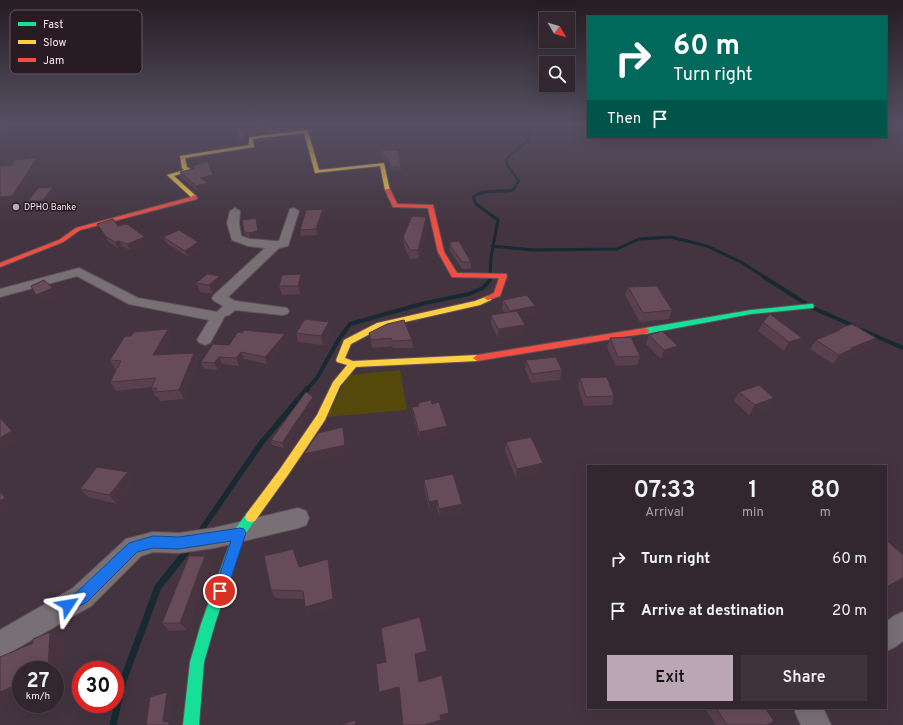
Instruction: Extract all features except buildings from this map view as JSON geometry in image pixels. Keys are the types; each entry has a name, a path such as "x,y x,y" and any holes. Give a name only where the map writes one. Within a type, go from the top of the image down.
{"street":[{"path":"0,265 61,242 78,229 194,198 170,175 189,170 185,168 183,157"},
{"path":"313,157 317,172 382,164 387,187 395,206 431,206 441,252 455,275 503,276 497,294 477,303 380,325 346,342 340,360 353,364 479,358 592,341 750,312 810,306"},
{"path":"235,210 233,223 236,238 248,242 275,245 284,242 294,211"},
{"path":"275,245 219,298 232,305 282,310"},
{"path":"0,293 79,272 134,301 218,317"},
{"path":"205,340 218,317 232,305"},
{"path":"191,725 197,662 208,624 240,533 281,477 321,417 336,384 353,364"},
{"path":"0,644 82,597 134,547 153,542 179,543 240,533 298,518"},
{"path":"887,637 903,625"},
{"path":"809,709 809,712 817,725"}],"shaded area":[{"path":"400,370 407,410 327,417 348,375"}],"waterway":[{"path":"509,157 506,160 508,166 519,181 513,190"},
{"path":"493,246 498,220 476,204 473,197 477,194 487,192 513,190"},
{"path":"507,191 513,190"},
{"path":"493,246 533,250 617,249 639,239 671,237 707,246 741,262 766,278"},
{"path":"490,278 493,246"},
{"path":"764,277 805,303"},
{"path":"306,390 317,378 337,342 350,324 425,303 469,294 483,288 490,278"},
{"path":"813,308 854,326"},
{"path":"862,330 903,348"},
{"path":"202,529 262,442 307,389"},
{"path":"113,725 123,681 158,587 186,552"}],"traffic: fast":[{"path":"645,331 751,312 810,306"},
{"path":"191,725 197,662 208,624 239,533 251,517"}],"traffic: slow":[{"path":"183,157 185,168 189,170 170,175 194,197"},
{"path":"313,157 317,172 382,164 388,190"},
{"path":"353,364 340,360 347,342 380,325 477,303 488,298"},
{"path":"251,517 284,472 321,417 336,384 353,364 477,358"}],"traffic: jam":[{"path":"388,190 395,206 431,206 441,252 455,275 503,276 497,294 488,298"},
{"path":"0,265 61,241 78,229 195,198 194,197"},
{"path":"477,358 645,331"}],"place":[{"name":"DPHO Banke","path":"16,207"}],"route":[{"path":"68,605 82,597 134,547 153,542 179,543 240,533 220,591"}]}
